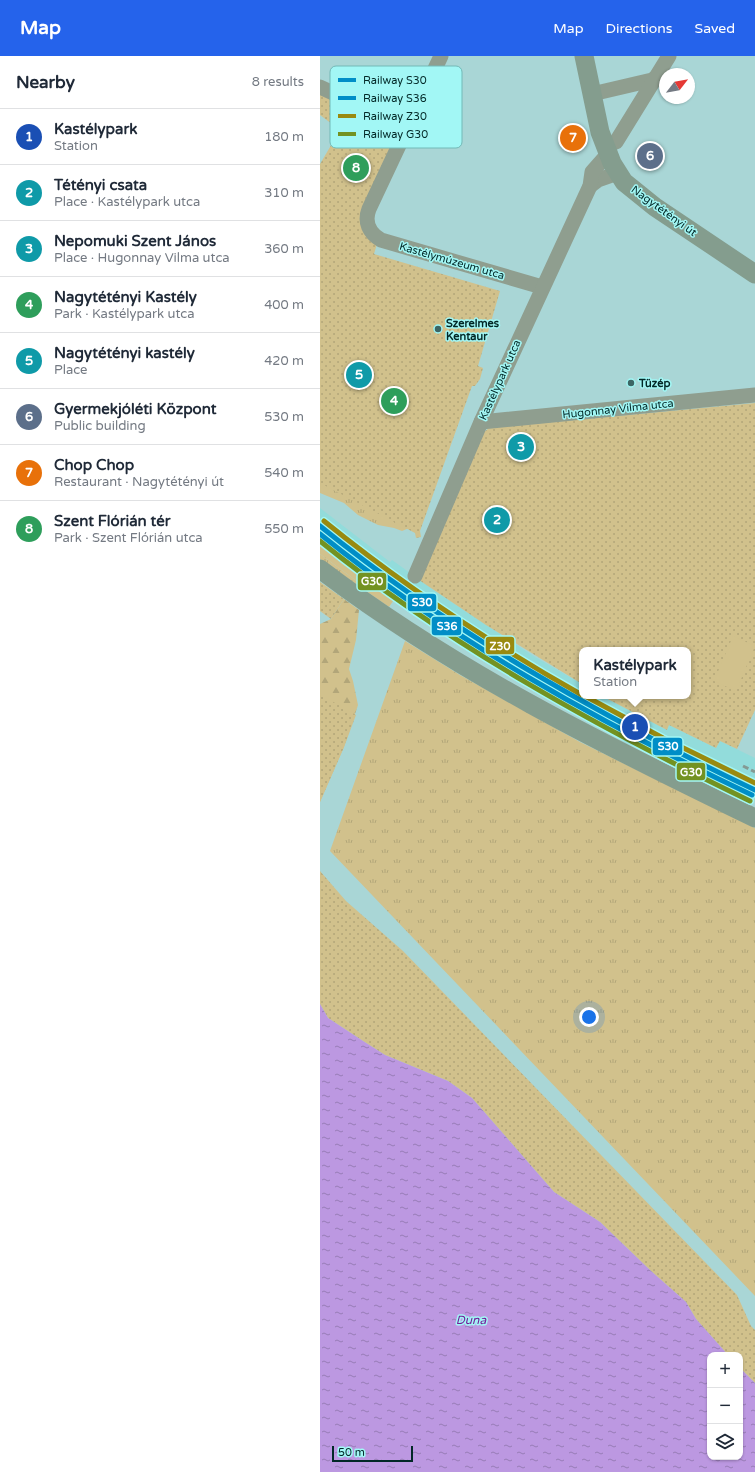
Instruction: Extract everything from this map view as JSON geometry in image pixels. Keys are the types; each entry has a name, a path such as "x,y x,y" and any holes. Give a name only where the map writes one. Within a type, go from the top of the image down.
{"main road":[{"name":"Nagytétényi út","path":"584,56 600,132 612,148 618,173 633,191 755,274"},
{"path":"320,569 403,628 511,695 608,747 755,818"}],"street":[{"path":"436,66 441,56"},
{"name":"Kastélypark utca","path":"415,576 542,288 590,186 592,172 612,148 669,56"},
{"path":"592,94 652,80 657,77"},
{"path":"320,87 330,92"},
{"name":"Kastélymúzeum utca","path":"398,148 368,214 368,226 371,232 381,240 542,288"},
{"path":"590,186 598,180 618,173"},
{"name":"Hugonnay Vilma utca","path":"482,422 755,395"}],"shaded area":[{"path":"320,508 390,562 392,560 438,593 535,657 579,682 579,699 608,699 667,730 669,725 716,748 720,741 755,758 755,799 739,792 737,796 667,764 669,759 589,717 523,679 430,617 426,622 399,604 403,597 320,534"}],"green space":[{"path":"320,89 330,94 330,122 320,115"},
{"path":"330,147 392,148 366,205 377,244 374,254 500,291 478,366 483,368 480,379 475,386 472,386 420,531 421,537 416,538 415,533 320,483 320,164"},
{"path":"755,403 755,710 737,749 720,741 716,748 669,725 667,730 608,699 691,699 691,647 579,647 579,682 486,625 419,580 484,432 489,428"},
{"path":"320,473 414,526 402,531 378,525 358,515 344,503 320,493"},
{"path":"320,534 386,585 366,588 320,554"},
{"path":"320,554 366,588 386,585 398,594 389,607 320,559"},
{"path":"320,582 344,599 331,619 320,611"},
{"path":"344,599 359,610 356,640 349,669 358,705 344,747 320,802 320,624 331,619"},
{"path":"733,636 755,646 736,691 714,681"},
{"path":"405,641 460,675 580,742 755,828 755,1296 330,851"},
{"path":"320,690 330,700 356,715 320,802"},
{"path":"320,871 346,901 403,951 737,1295 751,1326 755,1330 755,1383 743,1371 743,1352 725,1352 696,1319 686,1302 600,1222 554,1192 472,1098 448,1081 385,1055 328,1018 320,1004"}],"water":[{"name":"Duna","path":"320,1004 328,1018 385,1055 448,1081 472,1098 554,1192 600,1222 686,1302 696,1319 725,1352 707,1352 707,1460 743,1460 743,1371 755,1383 755,1472 320,1472"}],"railway":[{"path":"743,766 755,772"}],"rail line":[{"name":"Z30","path":"324,521 385,568 449,613 548,676 579,693"},
{"name":"S30","path":"320,526 370,565 422,602 530,671 641,733 755,790"},
{"name":"S36","path":"320,534 370,573 421,609 528,677 639,739 752,795"},
{"name":"G30","path":"320,541 370,580 474,651 582,715 750,801"},
{"name":"Z30","path":"591,699 663,738 755,783"}],"place":[{"name":"Chop Chop","path":"573,138"},
{"name":"Gyermekjóléti Központ","path":"650,156"},
{"name":"Szent Flórián tér","path":"356,168"},
{"name":"Szerelmes Kentaur","path":"438,329"},
{"name":"Nagytétényi kastély","path":"359,375"},
{"name":"Tüzép","path":"631,383"},
{"name":"Nagytétényi Kastély","path":"394,401"},
{"name":"Nepomuki Szent János","path":"521,447"},
{"name":"Tétényi csata","path":"497,520"},
{"name":"Kastélypark","path":"635,727"}]}
